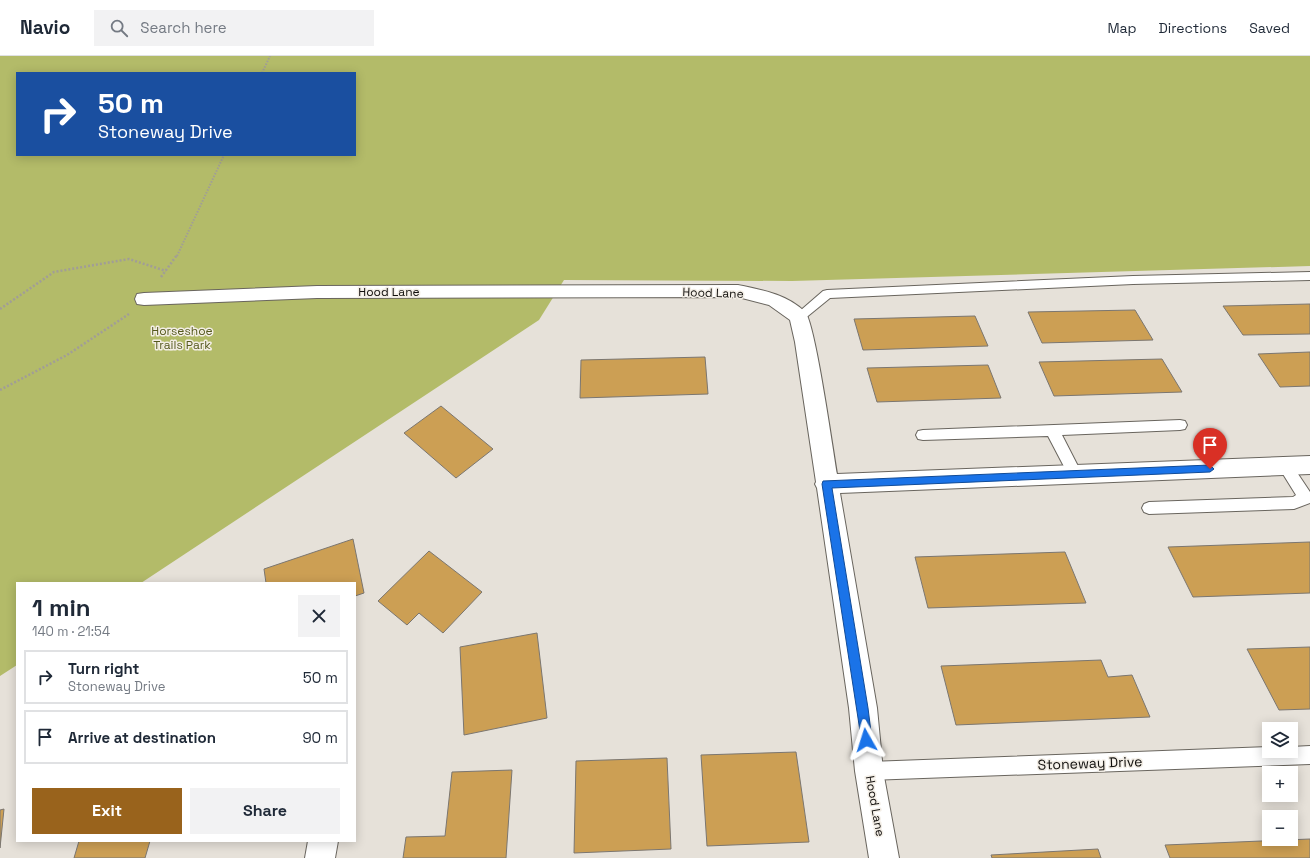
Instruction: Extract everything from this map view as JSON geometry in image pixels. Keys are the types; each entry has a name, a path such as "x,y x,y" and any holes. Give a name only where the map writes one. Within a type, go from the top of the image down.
{"street":[{"name":"Hood Lane","path":"144,299 317,292 738,292 775,300 799,317 805,342 826,484 863,708 869,771 884,858"},
{"path":"826,484 1310,465"},
{"path":"320,858 323,842"}],"lane":[{"path":"799,317 827,294 1134,280 1310,276"},
{"path":"923,435 1180,425"},
{"path":"1052,430 1075,474"},
{"path":"1149,508 1294,503 1308,498 1285,466"},
{"name":"Stoneway Drive","path":"869,771 1310,755"}],"path":[{"path":"262,72 270,56"},
{"path":"0,309 54,272 129,259 166,271"}],"green space":[{"name":"Horseshoe Trails Park","path":"0,56 1310,56 1310,266 792,281 564,280 539,320 143,582 16,582 16,666 0,676"}],"building":[{"path":"1310,304 1310,334 1243,335 1223,306"},
{"path":"1135,310 1153,340 1042,343 1028,312"},
{"path":"975,316 988,346 863,350 854,319"},
{"path":"1310,352 1310,386 1280,387 1258,354"},
{"path":"705,357 708,394 580,398 581,360"},
{"path":"1162,359 1182,392 1054,396 1039,362"},
{"path":"988,365 1001,398 877,402 867,368"},
{"path":"441,406 493,449 456,478 404,433"},
{"path":"353,539 364,593 356,596 356,582 266,582 264,569"},
{"path":"1310,542 1310,593 1193,597 1168,547"},
{"path":"429,551 482,592 443,633 419,613 407,625 378,601"},
{"path":"1065,552 1086,603 928,608 915,557"},
{"path":"537,633 547,718 464,735 460,647"},
{"path":"1310,647 1310,709 1279,710 1247,649"},
{"path":"1101,660 1108,677 1132,675 1150,717 956,725 941,666"},
{"path":"796,752 809,842 707,846 701,755"},
{"path":"667,758 671,849 574,853 576,761"},
{"path":"512,770 506,858 403,858 406,837 445,836 452,772"},
{"path":"4,809 0,848 0,810"},
{"path":"1298,839 1310,839 1310,858 1170,858 1165,845 1262,841 1262,846 1298,846"},
{"path":"79,842 150,842 145,858 74,858"},
{"path":"1098,849 1101,858 992,858 991,855"}],"route":[{"path":"866,740 863,708 826,484 1210,469"}]}
